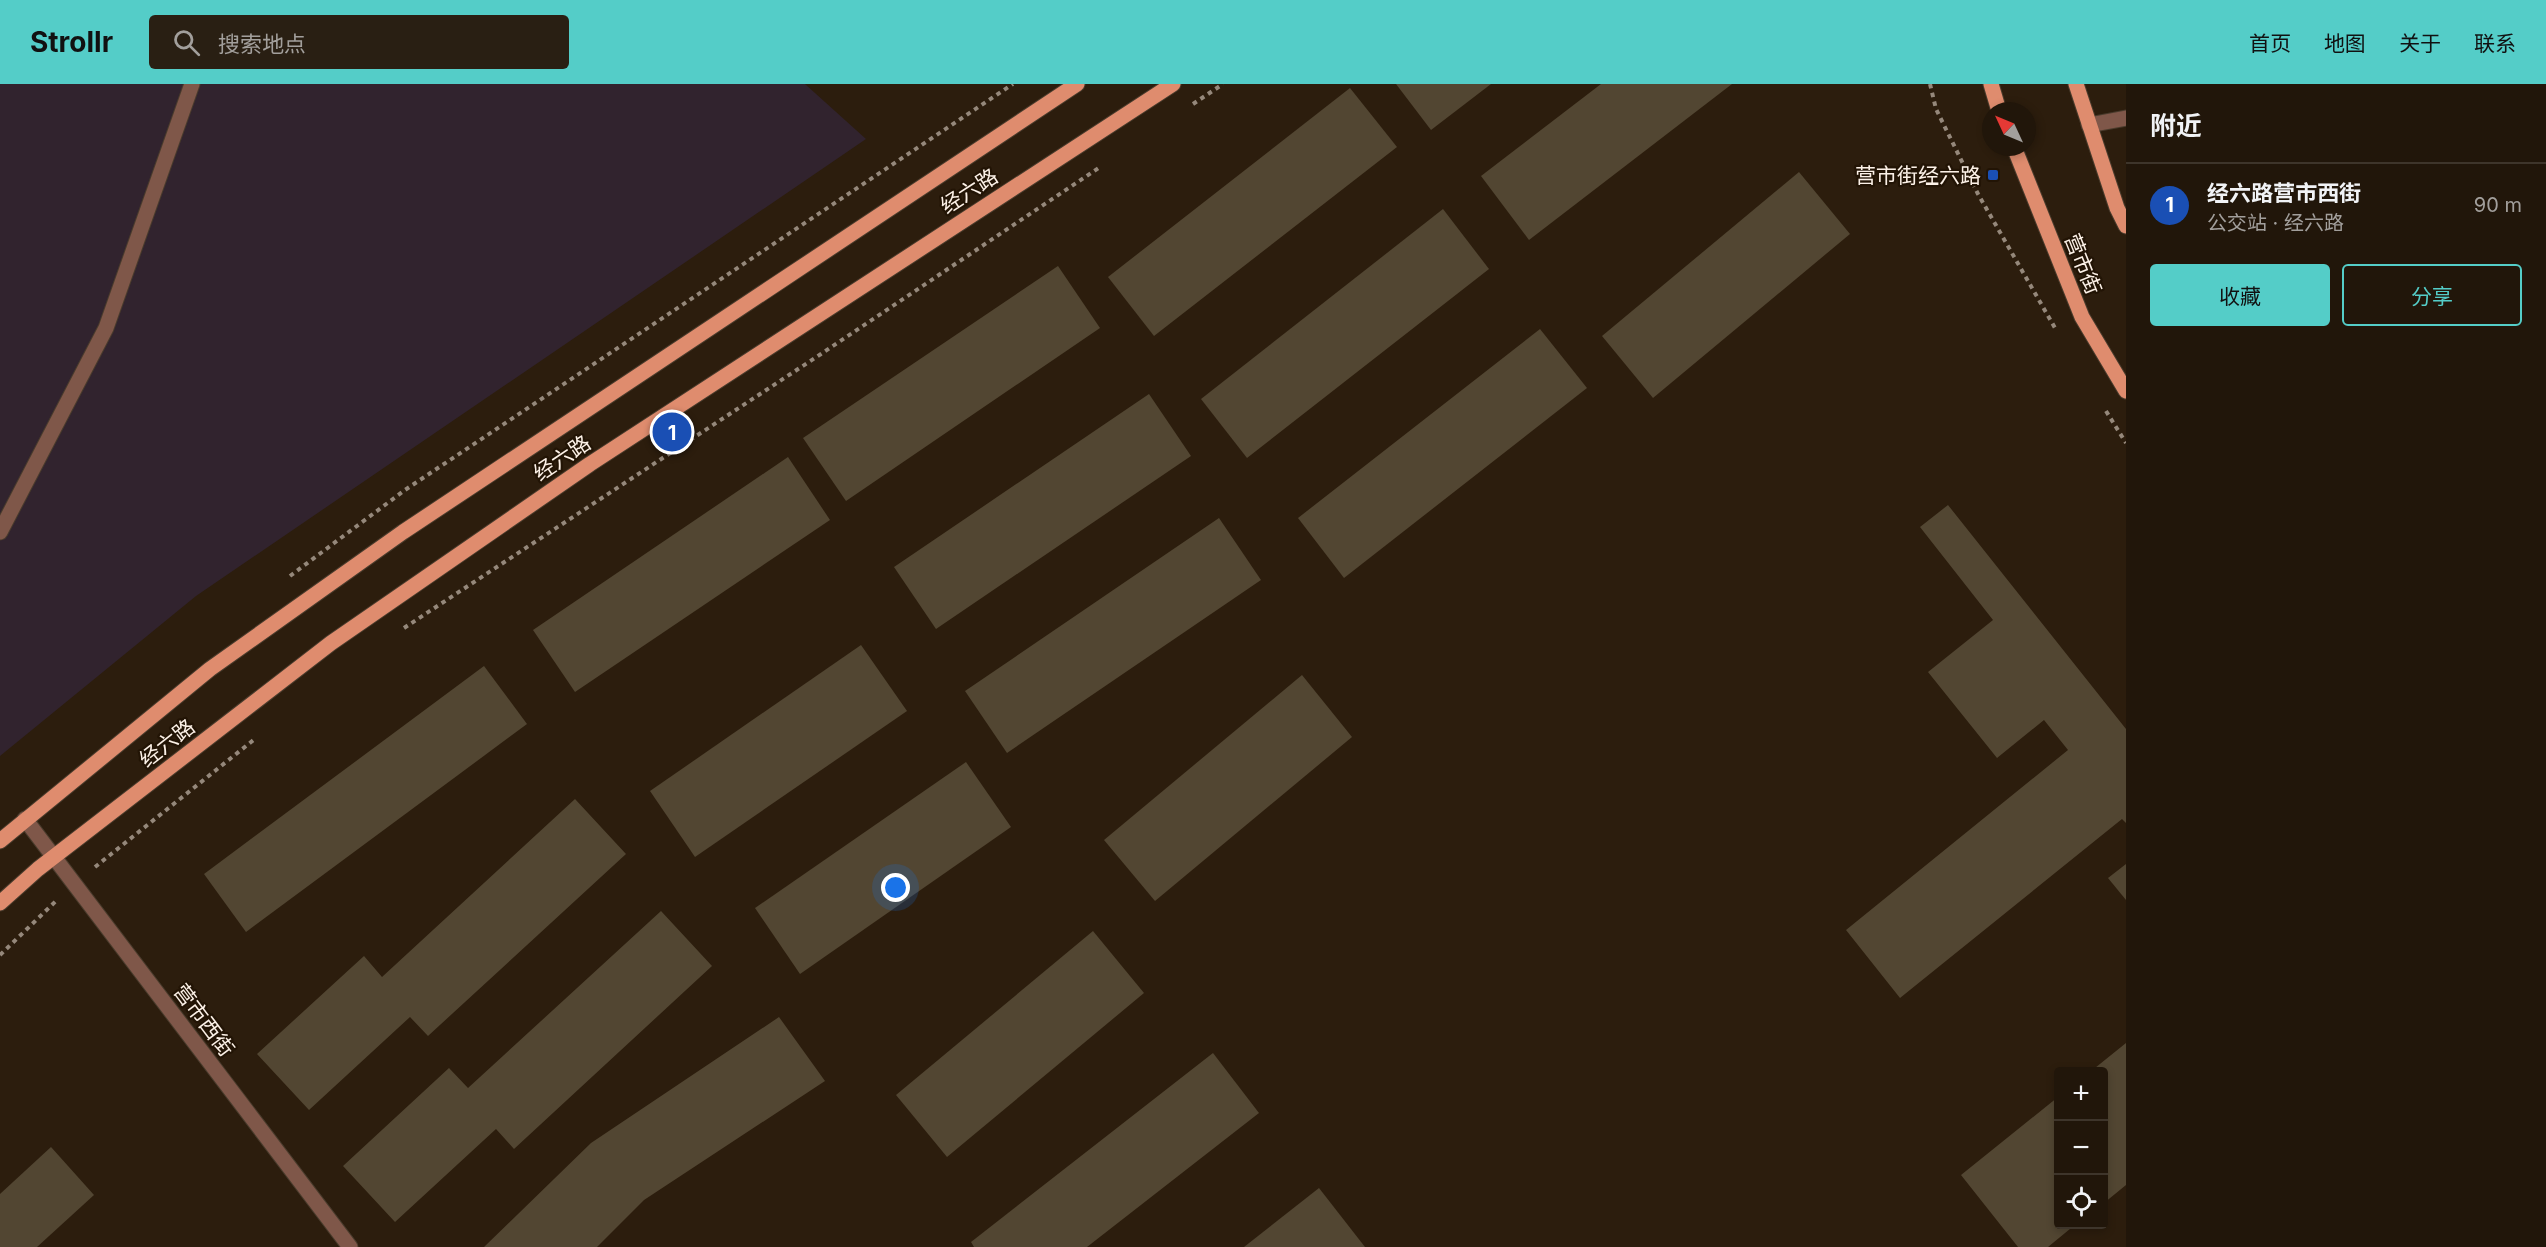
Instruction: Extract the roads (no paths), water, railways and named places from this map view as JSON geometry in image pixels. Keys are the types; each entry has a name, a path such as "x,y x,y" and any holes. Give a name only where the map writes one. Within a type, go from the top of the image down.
{"main road":[{"name":"经六路","path":"0,841 210,669 403,532 1077,84"},
{"name":"经六路","path":"0,903 54,858 369,616 590,464 1173,84"},
{"path":"1991,84 1996,102"},
{"path":"2076,84 2117,208 2126,226"},
{"name":"营市街","path":"2018,156 2082,317 2126,391"}],"street":[{"path":"0,532 106,328 192,84"},
{"path":"2089,125 2126,118"},
{"name":"营市西街","path":"25,819 350,1247"}],"place":[{"name":"营市街经六路","path":"1993,175"},
{"name":"经六路营市西街","path":"672,432"}]}
